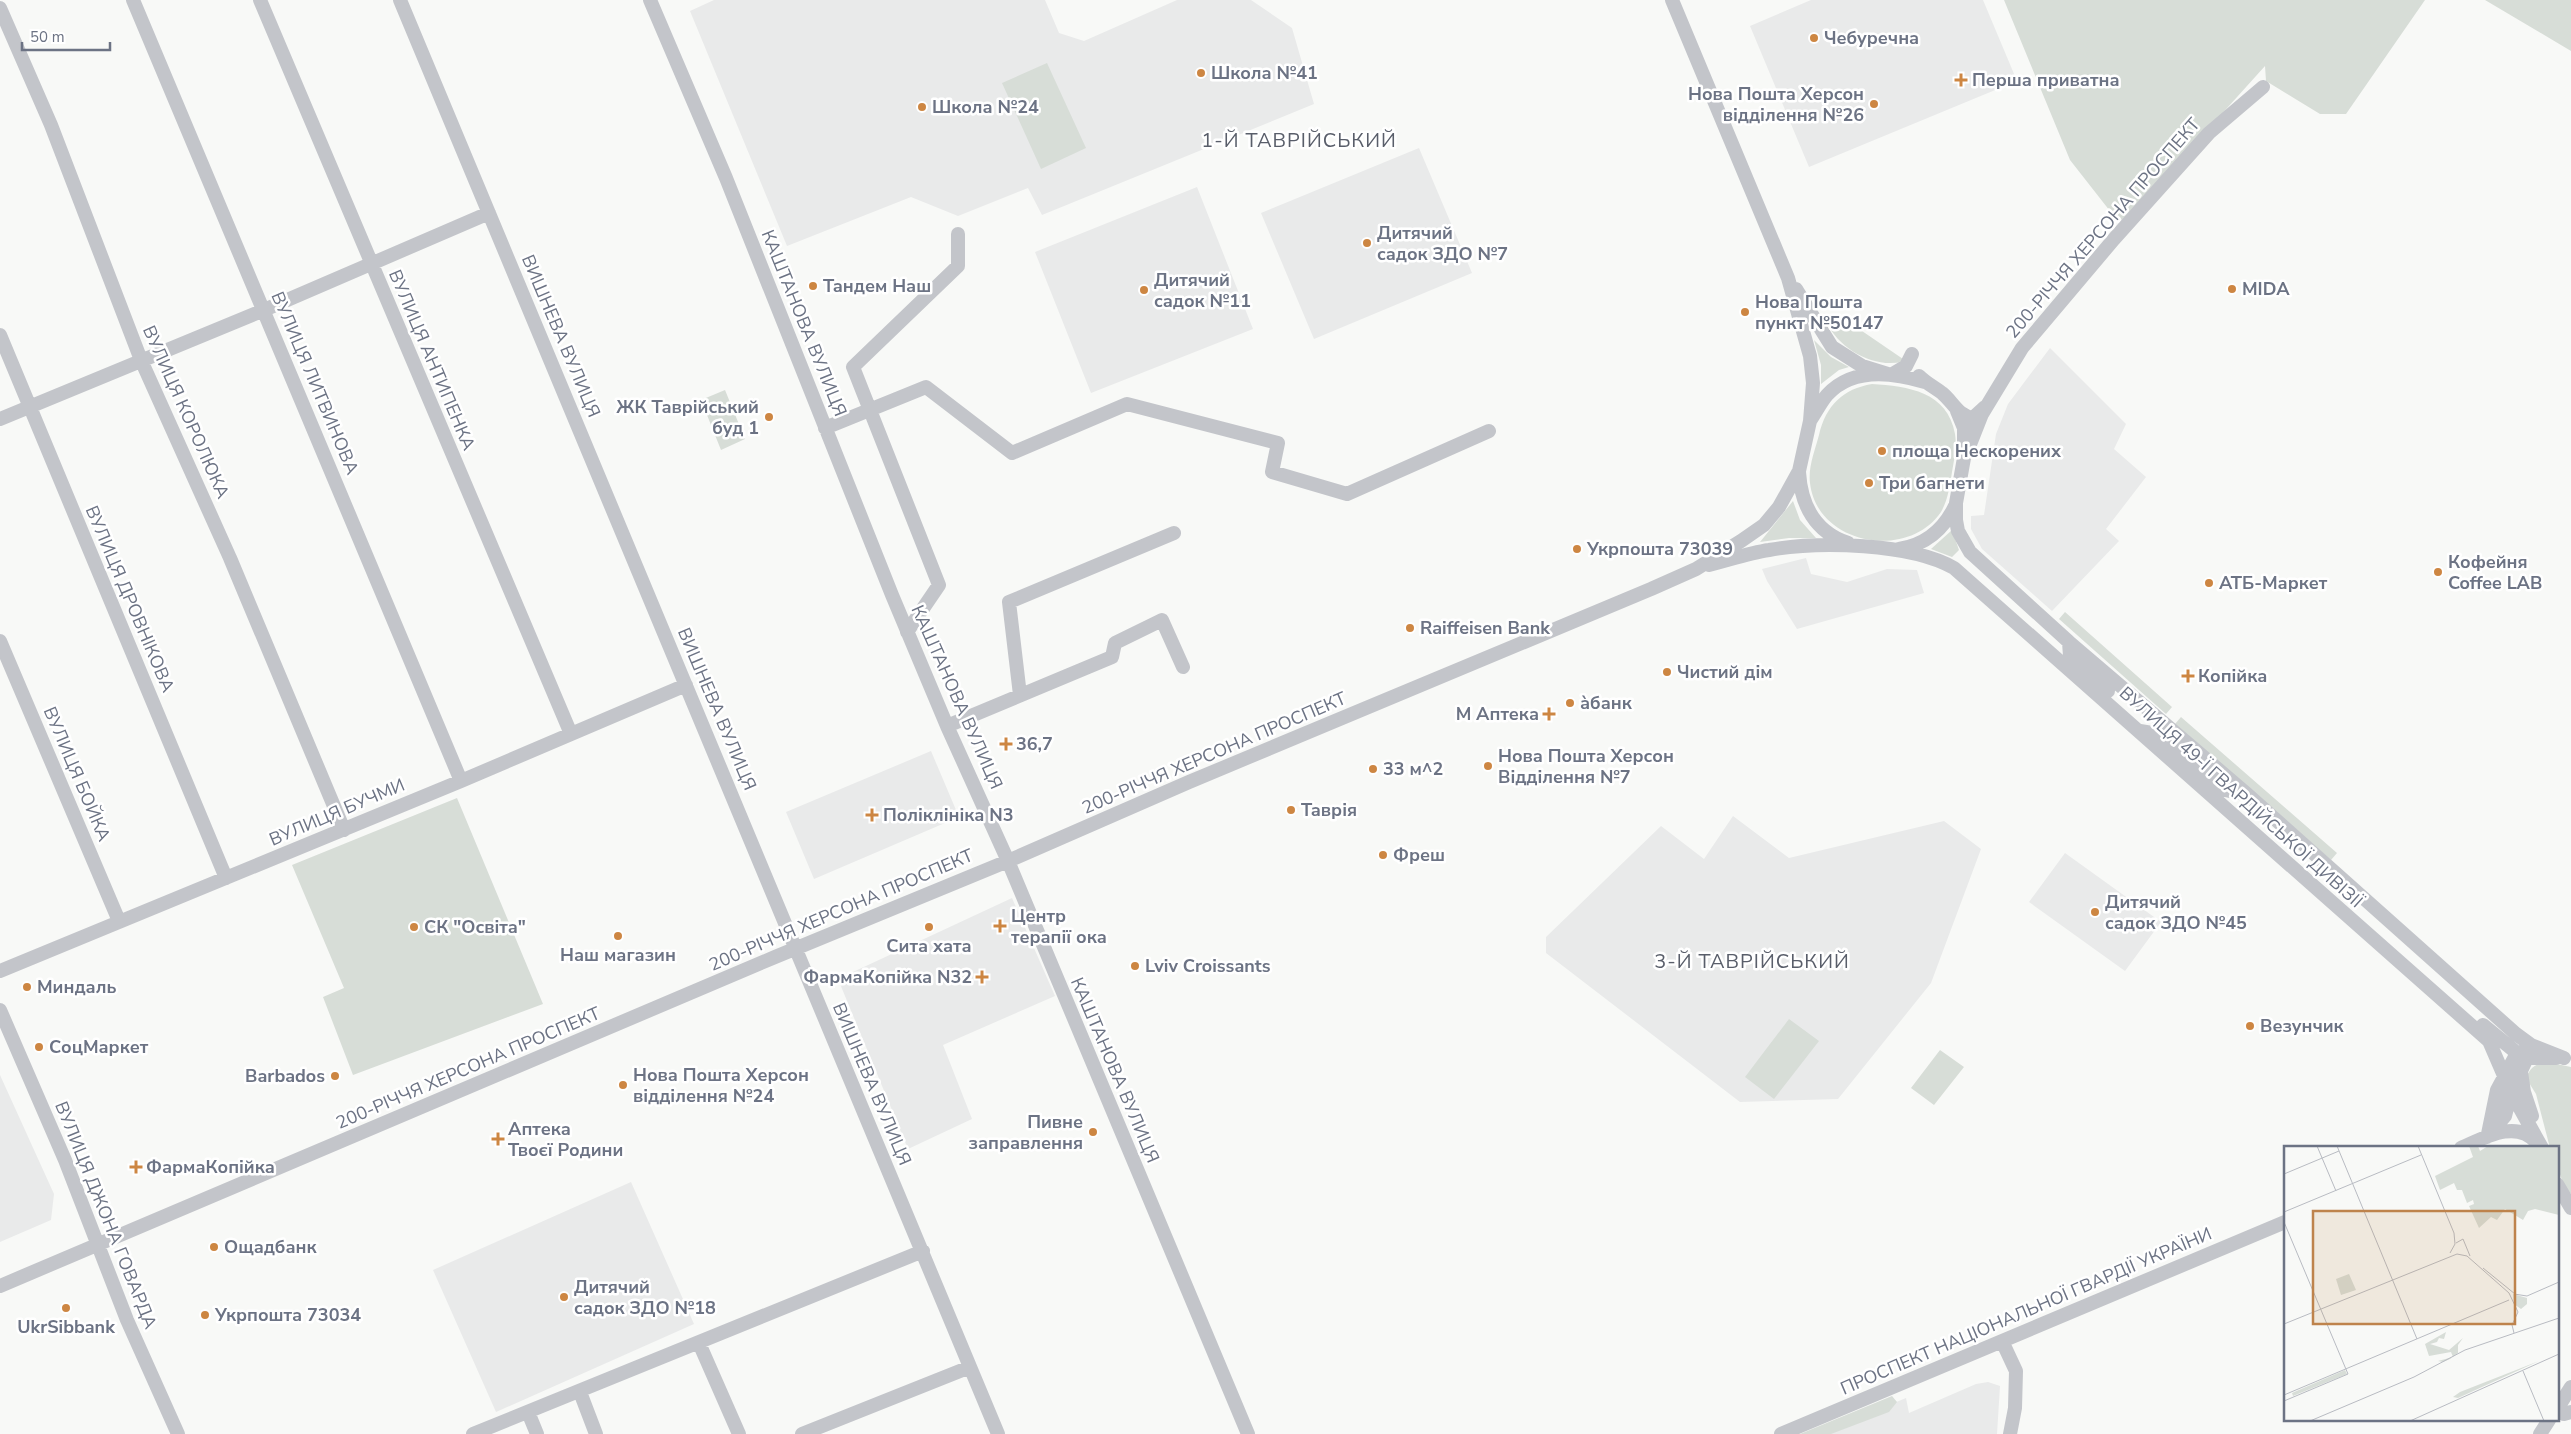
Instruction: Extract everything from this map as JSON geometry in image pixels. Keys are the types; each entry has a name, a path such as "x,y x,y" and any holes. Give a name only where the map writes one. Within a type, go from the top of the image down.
{"street":[{"name":"ВУЛИЦЯ ЛИТВИНОВА","path":"133,0 461,781"},
{"name":"ВУЛИЦЯ АНТИПЕНКА","path":"260,0 571,734"},
{"name":"ВИШНЕВА ВУЛИЦЯ","path":"400,0 744,821 794,949 923,1251 998,1434"},
{"name":"КАШТАНОВА ВУЛИЦЯ","path":"650,0 726,178 907,632 1008,861 1248,1434"},
{"path":"1672,0 1788,278 1810,356 1813,383 1810,421 1799,471 1790,489 1764,525 1696,569"},
{"name":"ВУЛИЦЯ КОРОЛЮКА","path":"0,8 51,125 141,360 230,558 344,830"},
{"name":"200-РІЧЧЯ ХЕРСОНА ПРОСПЕКТ","path":"1964,458 1986,407 2022,348 2114,239 2210,133 2263,87"},
{"path":"0,419 371,265 489,213"},
{"path":"907,632 939,585 852,367 958,266 958,234"},
{"path":"1788,278 1832,347 1862,366 1924,382"},
{"name":"ВУЛИЦЯ ДРОВНІКОВА","path":"0,335 226,878"},
{"path":"1696,569 1768,550 1822,545 1889,550 1913,547 1932,536 1948,519 1956,503 1964,458 1964,428 1957,411 1944,395 1924,382 1912,368 1912,354 1906,366 1891,375 1864,374 1845,381 1827,395 1810,421"},
{"path":"826,428 926,387 1012,453 1127,404 1278,443 1272,472 1347,494 1489,431"},
{"path":"1957,411 1974,418 1986,407"},
{"path":"1799,471 1800,490 1807,511 1820,527 1839,540 1862,548"},
{"name":"ВУЛИЦЯ 49-Ї ГВАРДІЙСЬКОЇ ДИВІЗІЇ","path":"1956,503 1958,531 1970,552 2048,624 2246,794 2516,1034"},
{"path":"1020,695 1009,602 1174,533"},
{"name":"ВУЛИЦЯ 49-Ї ГВАРДІЙСЬКОЇ ДИВІЗІЇ","path":"1889,550 1921,554 1954,568 2489,1041 2496,1058 2518,1061"},
{"name":"200-РІЧЧЯ ХЕРСОНА ПРОСПЕКТ","path":"0,1286 99,1246 794,949 1008,861 1196,779 1696,569"},
{"path":"947,726 1112,657 1115,643 1162,620 1183,668"},
{"name":"ВУЛИЦЯ БОЙКА","path":"0,641 119,921"},
{"path":"2069,642 2070,656 2137,716 2139,731 2158,734 2220,789 2246,794"},
{"name":"ВУЛИЦЯ БУЧМИ","path":"0,971 344,830 686,684"},
{"path":"2409,972 2429,979 2518,1061 2567,1059"},
{"name":"ВУЛИЦЯ ДЖОНА ГОВАРДА","path":"0,1010 65,1160 127,1320 178,1434"},
{"path":"2516,1034 2531,1045 2567,1059"},
{"path":"2516,1034 2518,1061 2524,1092 2541,1146"},
{"path":"2487,1137 2497,1090 2496,1058"},
{"path":"2497,1090 2518,1061"},
{"path":"2487,1137 2505,1116 2518,1061"},
{"path":"2511,1092 2541,1146"},
{"path":"2466,1146 2507,1130 2529,1135 2540,1146"},
{"path":"2558,1186 2571,1208"},
{"name":"ПРОСПЕКТ НАЦІОНАЛЬНОЇ ГВАРДІЇ УКРАЇНИ","path":"1781,1434 2284,1222"},
{"path":"473,1434 923,1251"},
{"path":"2002,1341 2016,1371 2015,1408 2010,1434"},
{"path":"699,1343 739,1434"},
{"path":"802,1434 970,1367"},
{"path":"2558,1407 2571,1387"},
{"path":"580,1392 596,1434"},
{"path":"2558,1410 2564,1414 2571,1412"},
{"path":"528,1412 537,1434"},
{"path":"2540,1434 2548,1422"}],"shaded area":[{"name":"Школа №24","path":"714,0 1045,0 1059,33 1084,41 1177,0 1251,0 1292,28 1314,104 1042,215 1028,188 958,216 911,197 787,246 690,11"},
{"path":"1811,0 1983,0 2017,81 1809,167 1750,26"},
{"path":"2004,0 2425,0 2346,114 2320,114 2266,81 2265,66 2127,219 2117,220 2070,160"},
{"path":"2485,0 2571,0 2571,51"},
{"path":"1047,63 1086,148 1041,169 1002,83"},
{"name":"Дитячий садок ЗДО №7","path":"1419,148 1472,273 1314,339 1261,213"},
{"name":"Дитячий садок №11","path":"1197,187 1253,329 1091,393 1035,252"},
{"path":"1826,322 1862,331 1903,359 1902,362 1879,362 1858,354 1848,348 1832,332"},
{"path":"1814,340 1831,357 1849,367 1839,370 1821,384 1821,365"},
{"path":"2050,348 2126,424 2114,449 2146,477 2106,529 2119,541 2052,611 1982,549 1971,529 1971,516 1984,515 1996,434 2008,404"},
{"path":"1872,384 1912,390 1935,400 1951,420 1956,439 1949,487 1941,512 1926,527 1908,537 1887,541 1866,539 1846,532 1829,521 1816,504 1810,483 1810,471 1822,424 1831,407 1844,394"},
{"path":"725,390 745,439 721,450 701,400"},
{"path":"1793,501 1800,520 1816,538 1789,538 1760,542"},
{"path":"1952,530 1959,550 1952,557 1931,549"},
{"path":"1806,558 1811,574 1847,582 1887,569 1917,570 1924,593 1797,629 1767,581 1762,569"},
{"path":"2065,612 2172,707 2166,714 2059,619"},
{"path":"2181,717 2337,853 2331,860 2175,724"},
{"name":"Поліклініка N3","path":"931,751 959,817 814,879 786,812"},
{"name":"СК \"Освіта\"","path":"457,798 543,1004 353,1075 323,997 344,988 292,865"},
{"path":"1733,816 1789,858 1944,821 1981,849 1931,983 1838,1099 1740,1102 1546,953 1546,937 1661,826 1704,859"},
{"name":"Дитячий садок ЗДО №45","path":"2065,853 2161,922 2125,971 2029,902"},
{"path":"1012,898 1055,996 943,1045 972,1119 908,1149 838,979"},
{"path":"1789,1019 1819,1041 1774,1099 1745,1077"},
{"path":"1940,1050 1964,1067 1934,1105 1911,1088"},
{"path":"2547,1062 2571,1067 2571,1194 2564,1183 2558,1165 2558,1146 2549,1146 2536,1094 2526,1078 2534,1066"},
{"path":"0,1075 54,1194 51,1220 0,1242"},
{"name":"Дитячий садок ЗДО №18","path":"631,1182 694,1324 496,1412 433,1270"},
{"path":"1988,1382 2000,1386 1997,1434 1819,1434 1906,1398 1909,1413 1976,1384"},
{"path":"1892,1396 1897,1402 1889,1412 1831,1434 1800,1434"}],"place":[{"name":"Чебуречна","path":"1814,38"},
{"name":"Школа №41","path":"1201,73"},
{"name":"Перша приватна","path":"1961,80"},
{"name":"Нова Пошта Херсон відділення №26","path":"1874,104"},
{"name":"Школа №24","path":"922,107"},
{"name":"Дитячий садок ЗДО №7","path":"1367,243"},
{"name":"Тандем Наш","path":"813,286"},
{"name":"MIDA","path":"2232,289"},
{"name":"Дитячий садок №11","path":"1144,290"},
{"name":"Нова Пошта пункт №50147","path":"1745,312"},
{"name":"ЖК Таврійський буд 1","path":"769,417"},
{"name":"площа Нескорених","path":"1882,451"},
{"name":"Три багнети","path":"1869,483"},
{"name":"Укрпошта 73039","path":"1577,549"},
{"name":"Кофейня Coffee LAB","path":"2438,572"},
{"name":"АТБ-Маркет","path":"2209,583"},
{"name":"Raiffeisen Bank","path":"1410,628"},
{"name":"Чистий дім","path":"1667,672"},
{"name":"Копійка","path":"2188,676"},
{"name":"а̀банк","path":"1570,703"},
{"name":"М Аптека","path":"1549,714"},
{"name":"36,7","path":"1006,744"},
{"name":"Нова Пошта Херсон Відділення №7","path":"1488,766"},
{"name":"33 м^2","path":"1373,769"},
{"name":"Таврія","path":"1291,810"},
{"name":"Поліклініка N3","path":"872,815"},
{"name":"Фреш","path":"1383,855"},
{"name":"Дитячий садок ЗДО №45","path":"2095,912"},
{"name":"Центр терапії ока","path":"1000,926"},
{"name":"СК \"Освіта\"","path":"414,927"},
{"name":"Сита хата","path":"929,927"},
{"name":"Наш магазин","path":"618,936"},
{"name":"Lviv Croissants","path":"1135,966"},
{"name":"ФармаКопійка N32","path":"982,977"},
{"name":"Миндаль","path":"27,987"},
{"name":"Везунчик","path":"2250,1026"},
{"name":"СоцМаркет","path":"39,1047"},
{"name":"Barbados","path":"335,1076"},
{"name":"Нова Пошта Херсон відділення №24","path":"623,1085"},
{"name":"Пивне заправлення","path":"1093,1132"},
{"name":"Аптека Твоєї Родини","path":"498,1139"},
{"name":"ФармаКопійка","path":"136,1167"},
{"name":"Ощадбанк","path":"214,1247"},
{"name":"Дитячий садок ЗДО №18","path":"564,1297"},
{"name":"UkrSibbank","path":"66,1308"},
{"name":"Укрпошта 73034","path":"205,1315"}],"district":[{"name":"1-Й ТАВРІЙСЬКИЙ","path":"1299,140"},
{"name":"3-Й ТАВРІЙСЬКИЙ","path":"1752,961"}]}
